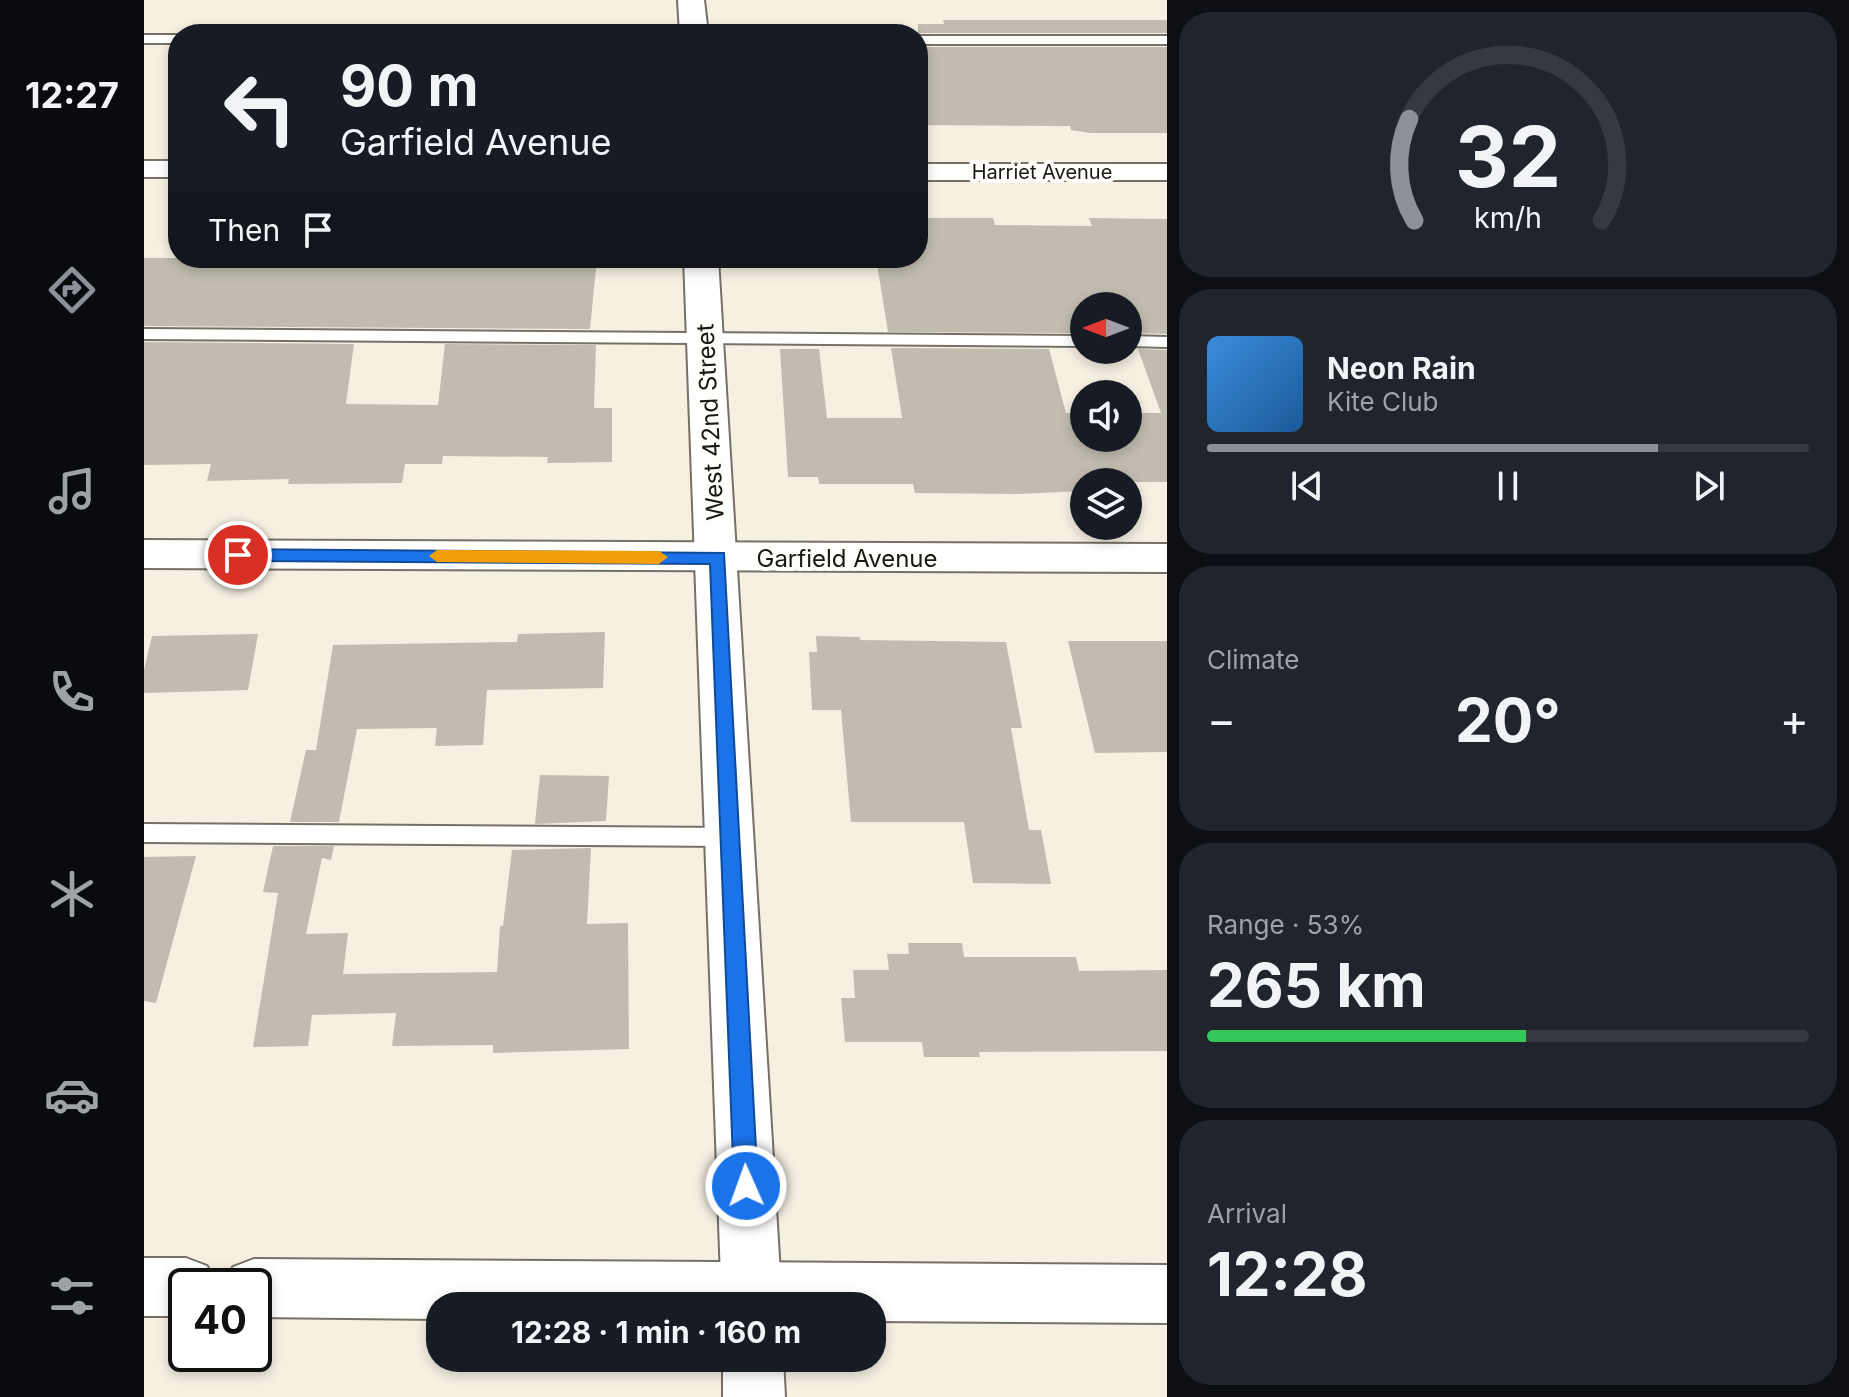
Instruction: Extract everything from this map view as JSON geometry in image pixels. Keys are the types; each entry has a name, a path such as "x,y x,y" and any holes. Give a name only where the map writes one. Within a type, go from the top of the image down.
{"street":[{"path":"691,0 693,24"},
{"path":"144,169 168,169"},
{"name":"Harriet Avenue","path":"928,172 1167,172"},
{"name":"West 42nd Street","path":"702,268 718,558 751,1292"},
{"name":"Garfield Avenue","path":"144,554 1167,558"},
{"path":"144,1287 168,1287"},
{"path":"272,1288 435,1292"},
{"path":"886,1297 1167,1294"},
{"path":"753,1372 754,1397"}],"lane":[{"path":"144,39 168,39"},
{"path":"928,40 1167,40"},
{"path":"144,334 1070,341"},
{"path":"1142,341 1167,342"},
{"path":"144,833 729,837"}],"building":[{"path":"943,20 1167,20 1167,33 928,33 928,24 944,24"},
{"path":"928,47 1167,47 1167,133 1090,133 1071,130 1070,126 928,125"},
{"path":"928,218 993,218 995,225 1092,226 1089,218 1167,219 1167,334 1142,333 1142,292 1070,292 1070,333 888,332 878,268 928,268"},
{"path":"144,258 168,258 168,268 596,268 590,329 144,326"},
{"path":"144,342 354,344 346,404 438,405 445,344 596,345 594,408 612,408 612,462 547,463 548,457 443,456 442,464 405,464 402,483 288,484 289,479 207,481 211,464 144,465"},
{"path":"891,348 1049,349 1066,413 1070,413 1070,452 1142,452 1142,413 1161,413 1142,360 1142,349 1167,350 1167,482 1142,482 1142,468 1070,468 1070,492 1018,494 915,493 913,484 819,484 818,477 788,477 780,349 819,349 827,418 902,418"},
{"path":"605,632 603,688 487,690 483,745 435,746 437,728 357,729 339,822 290,822 306,750 316,750 333,645 517,642 518,634"},
{"path":"258,634 248,690 144,693 144,670 152,636"},
{"path":"816,636 860,637 860,640 1006,642 1022,728 1011,728 1029,830 1041,830 1051,884 973,883 964,822 851,822 841,710 812,710 809,652 817,652"},
{"path":"1068,641 1167,641 1167,752 1095,753"},
{"path":"540,775 609,776 606,821 535,824"},
{"path":"273,846 334,846 331,860 322,858 306,934 348,933 343,974 497,972 500,926 503,926 512,850 591,848 587,924 628,923 629,1049 493,1053 493,1045 392,1046 396,1013 312,1015 308,1046 253,1047 278,893 263,892"},
{"path":"196,856 156,1003 144,1001 144,857"},
{"path":"908,943 962,943 964,957 1076,957 1079,971 1167,970 1167,1051 979,1052 980,1057 924,1057 922,1042 845,1042 841,998 855,998 853,970 889,970 887,954 909,954"}],"slow traffic":[{"path":"437,556 659,557"}],"route":[{"path":"238,555 718,558 746,1186"}]}
